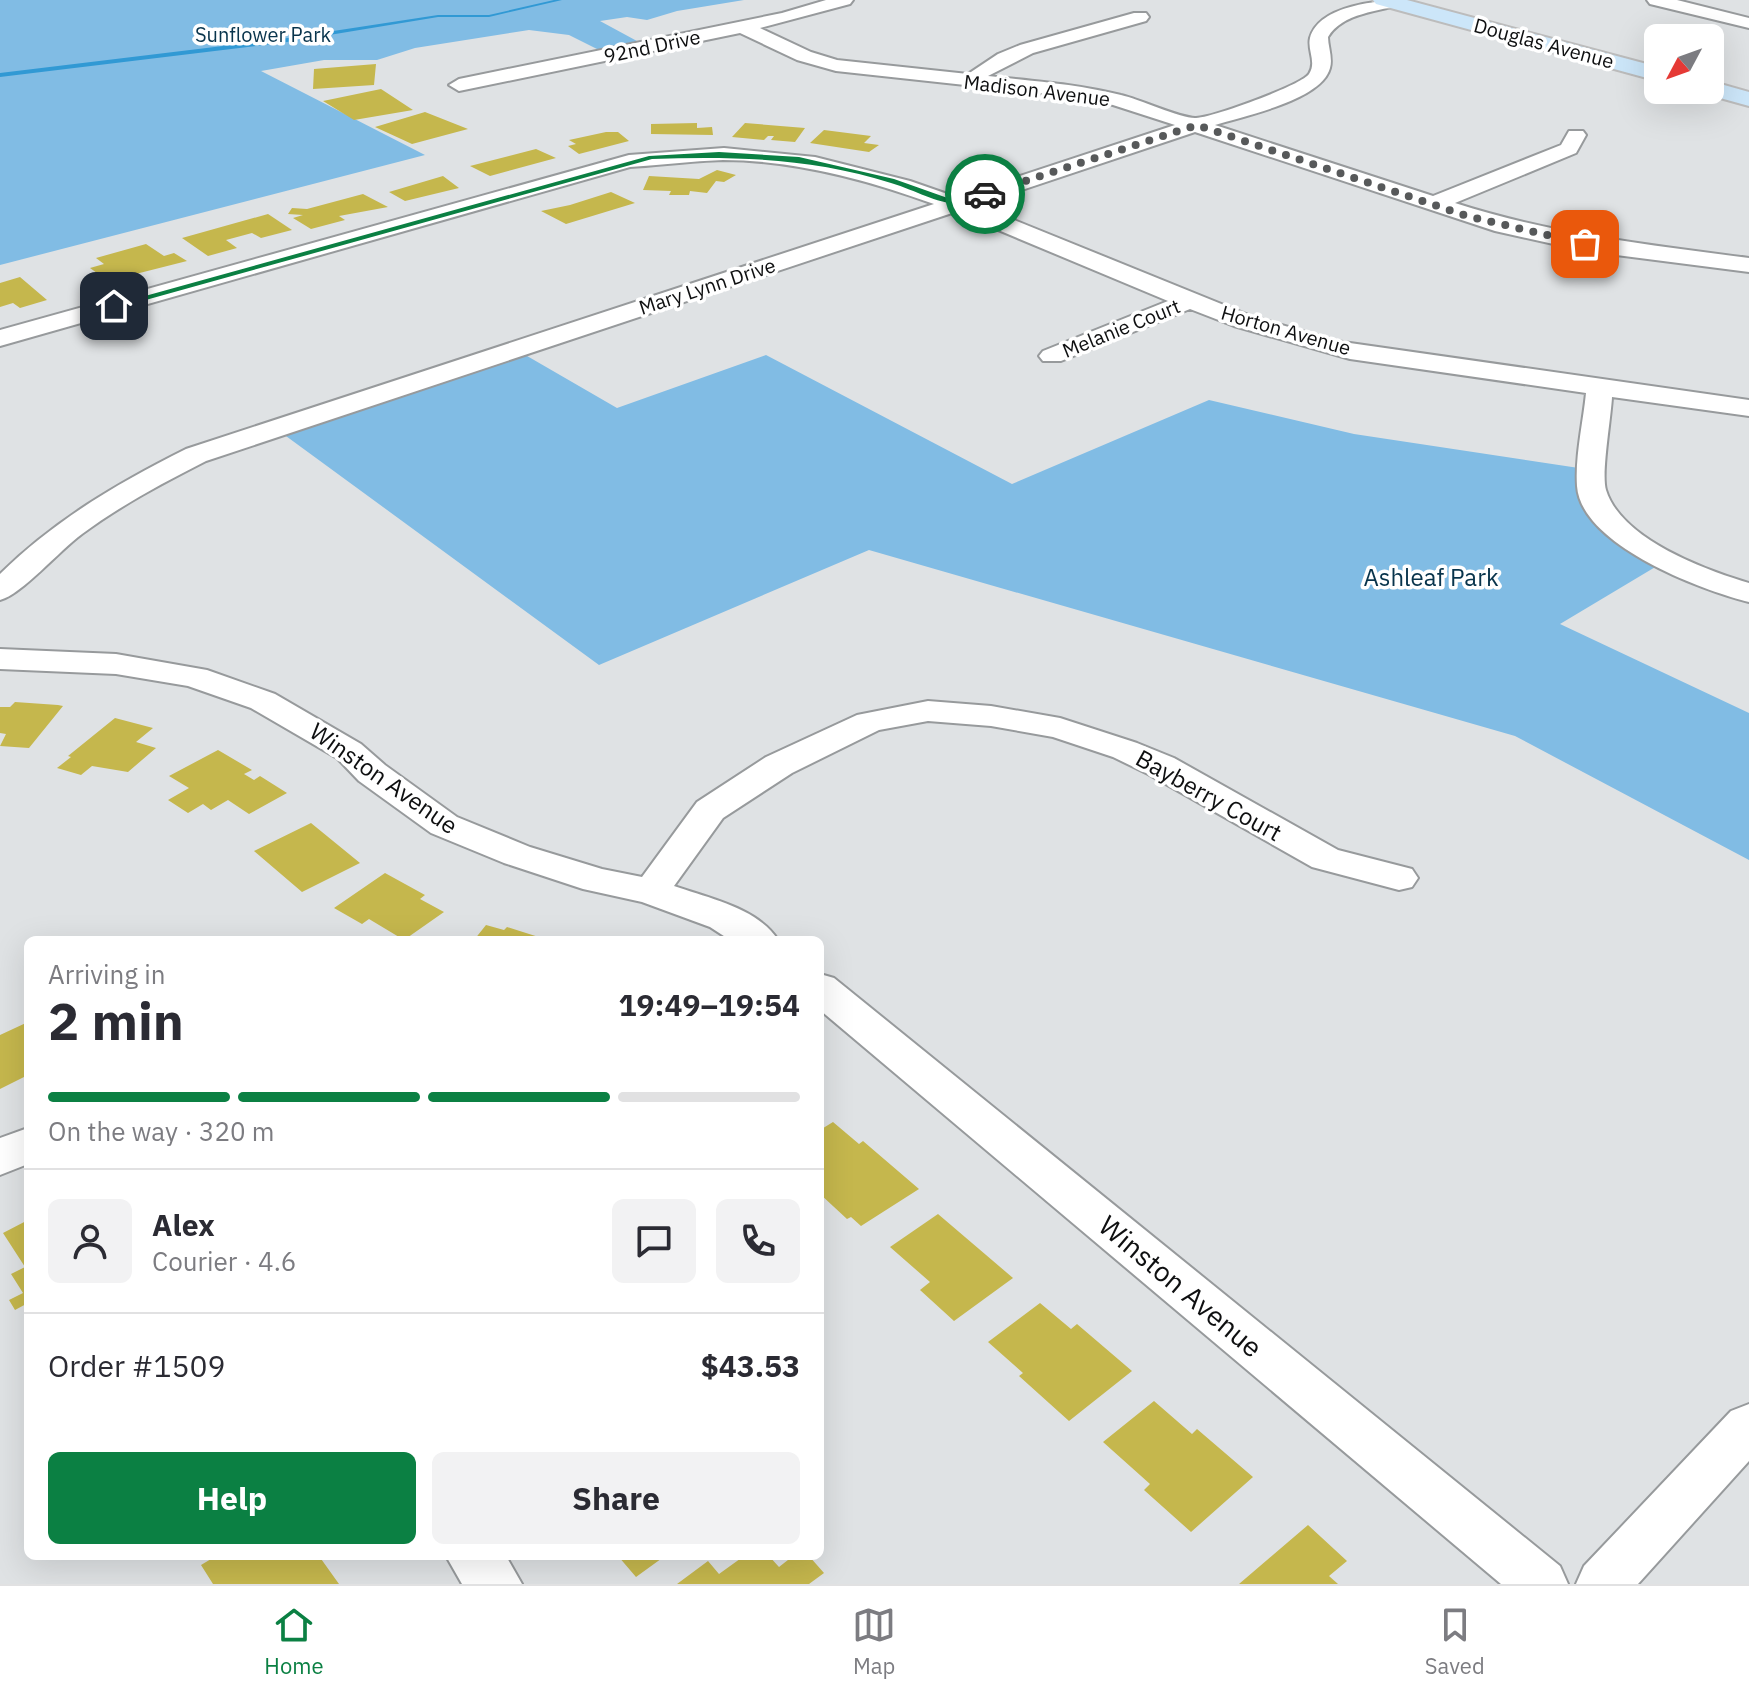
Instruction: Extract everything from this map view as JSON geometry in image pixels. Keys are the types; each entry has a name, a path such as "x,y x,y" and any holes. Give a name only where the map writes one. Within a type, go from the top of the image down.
{"main road":[{"name":"Douglas Avenue","path":"1447,0 1644,52"},
{"name":"Douglas Avenue","path":"1391,1 1644,70"},
{"path":"1724,74 1749,80"},
{"path":"1724,92 1749,99"}],"street":[{"name":"92nd Drive","path":"459,85 743,27 818,10 844,0"},
{"path":"1656,0 1749,23"},
{"name":"Mary Lynn Drive","path":"0,591 61,533 124,491 196,455 1306,87 1318,77 1324,60 1319,38 1323,29 1335,20 1391,1"},
{"path":"1730,18 1749,11"},
{"path":"971,81 980,71 1007,56 1140,17"},
{"name":"Madison Avenue","path":"743,27 804,56 827,63 1076,91 1135,104 1503,226 1585,244 1749,265"},
{"path":"1433,204 1569,149 1576,135"},
{"name":"Horton Avenue","path":"0,338 629,161 676,155 746,155 835,166 891,180 1240,320 1333,348 1749,408"},
{"name":"Melanie Court","path":"1052,356 1191,300"},
{"path":"1600,387 1591,488 1595,504 1607,521 1626,537 1667,560 1749,593"},
{"name":"Winston Avenue","path":"0,659 116,664 195,677 263,701 349,751 372,773 444,825 517,855 596,880 651,891 724,918 752,936"},
{"name":"Bayberry Court","path":"651,891 710,810 779,765 869,722 928,711 991,716 1060,728 1125,750 1161,766 1325,859 1399,878"},
{"name":"Winston Avenue","path":"824,991 1541,1584"},
{"path":"0,1158 24,1146"},
{"path":"1603,1584 1749,1426"},
{"path":"476,1560 495,1584"}],"green space":[{"name":"Sunflower Park","path":"0,0 744,0 677,11 647,20 627,17 600,21 648,47 609,55 569,35 529,30 415,48 377,60 324,60 261,71 425,155 0,265"},
{"name":"Ashleaf Park","path":"515,349 617,408 766,355 1012,484 1209,400 1354,434 1592,470 1591,488 1667,560 1560,624 1749,713 1749,860 1515,736 869,550 599,665 275,428"}],"building":[{"path":"376,64 374,85 313,89 314,69"},
{"path":"381,89 413,110 354,120 323,101"},
{"path":"425,112 468,129 412,144 375,127"},
{"path":"697,123 697,128 712,127 713,135 651,134 651,124"},
{"path":"745,123 805,128 795,142 771,140 774,136 764,140 732,137"},
{"path":"824,130 871,136 864,143 879,145 869,152 810,143"},
{"path":"618,132 629,141 579,154 568,146 576,144 569,140"},
{"path":"536,149 556,158 490,176 470,166"},
{"path":"717,170 736,175 724,182 716,181 707,193 690,191 689,195 669,195 671,191 643,190 649,176 699,179"},
{"path":"443,176 459,188 405,201 389,192"},
{"path":"611,192 635,203 566,224 541,211 570,205"},
{"path":"363,194 388,207 339,216 345,220 311,229 293,218 303,215 288,214 292,208 307,209"},
{"path":"268,214 292,230 261,238 252,233 226,240 237,248 208,256 182,238"},
{"path":"146,244 164,256 174,253 187,261 108,281 90,268 104,264 96,258"},
{"path":"20,277 47,300 20,308 13,303 0,307 0,283"},
{"path":"15,702 63,706 29,748 0,746 6,734 0,733 0,707 10,707"},
{"path":"115,718 153,728 136,742 156,748 128,772 92,766 81,775 57,768 71,757 68,756"},
{"path":"218,750 252,770 244,774 254,780 260,776 287,793 249,814 228,800 211,810 203,804 188,813 168,800 189,788 169,776"},
{"path":"311,823 360,863 302,892 254,851"},
{"path":"385,873 425,895 420,899 444,912 410,936 397,936 369,919 362,924 334,908"},
{"path":"486,925 504,930 507,927 535,936 477,936"},
{"path":"24,1024 24,1077 0,1089 0,1035"},
{"path":"833,1122 859,1144 863,1141 919,1189 861,1226 851,1217 847,1219 824,1198 824,1128"},
{"path":"938,1214 1013,1278 954,1321 920,1290 930,1282 890,1247"},
{"path":"24,1222 24,1265 3,1233"},
{"path":"24,1268 24,1305 15,1310 9,1300 23,1293 11,1274"},
{"path":"1040,1303 1071,1329 1077,1324 1132,1371 1069,1421 1019,1376 1023,1373 988,1342"},
{"path":"1154,1401 1192,1434 1197,1429 1253,1477 1191,1532 1144,1490 1150,1484 1103,1442"},
{"path":"1308,1525 1347,1561 1329,1576 1338,1584 1239,1584"},
{"path":"209,1560 322,1560 339,1584 213,1584 201,1565"},
{"path":"621,1560 659,1560 636,1577"},
{"path":"738,1560 773,1560 779,1567 788,1560 813,1560 824,1573 809,1584 677,1584 708,1561 719,1574"}],"waterway":[{"path":"0,75 281,41 438,16 489,16 560,0"}],"way so far":[{"path":"985,194 1197,125 1467,216 1585,244"}],"route":[{"path":"114,306 652,157 719,154 799,160 891,180 956,204 985,194"}]}
